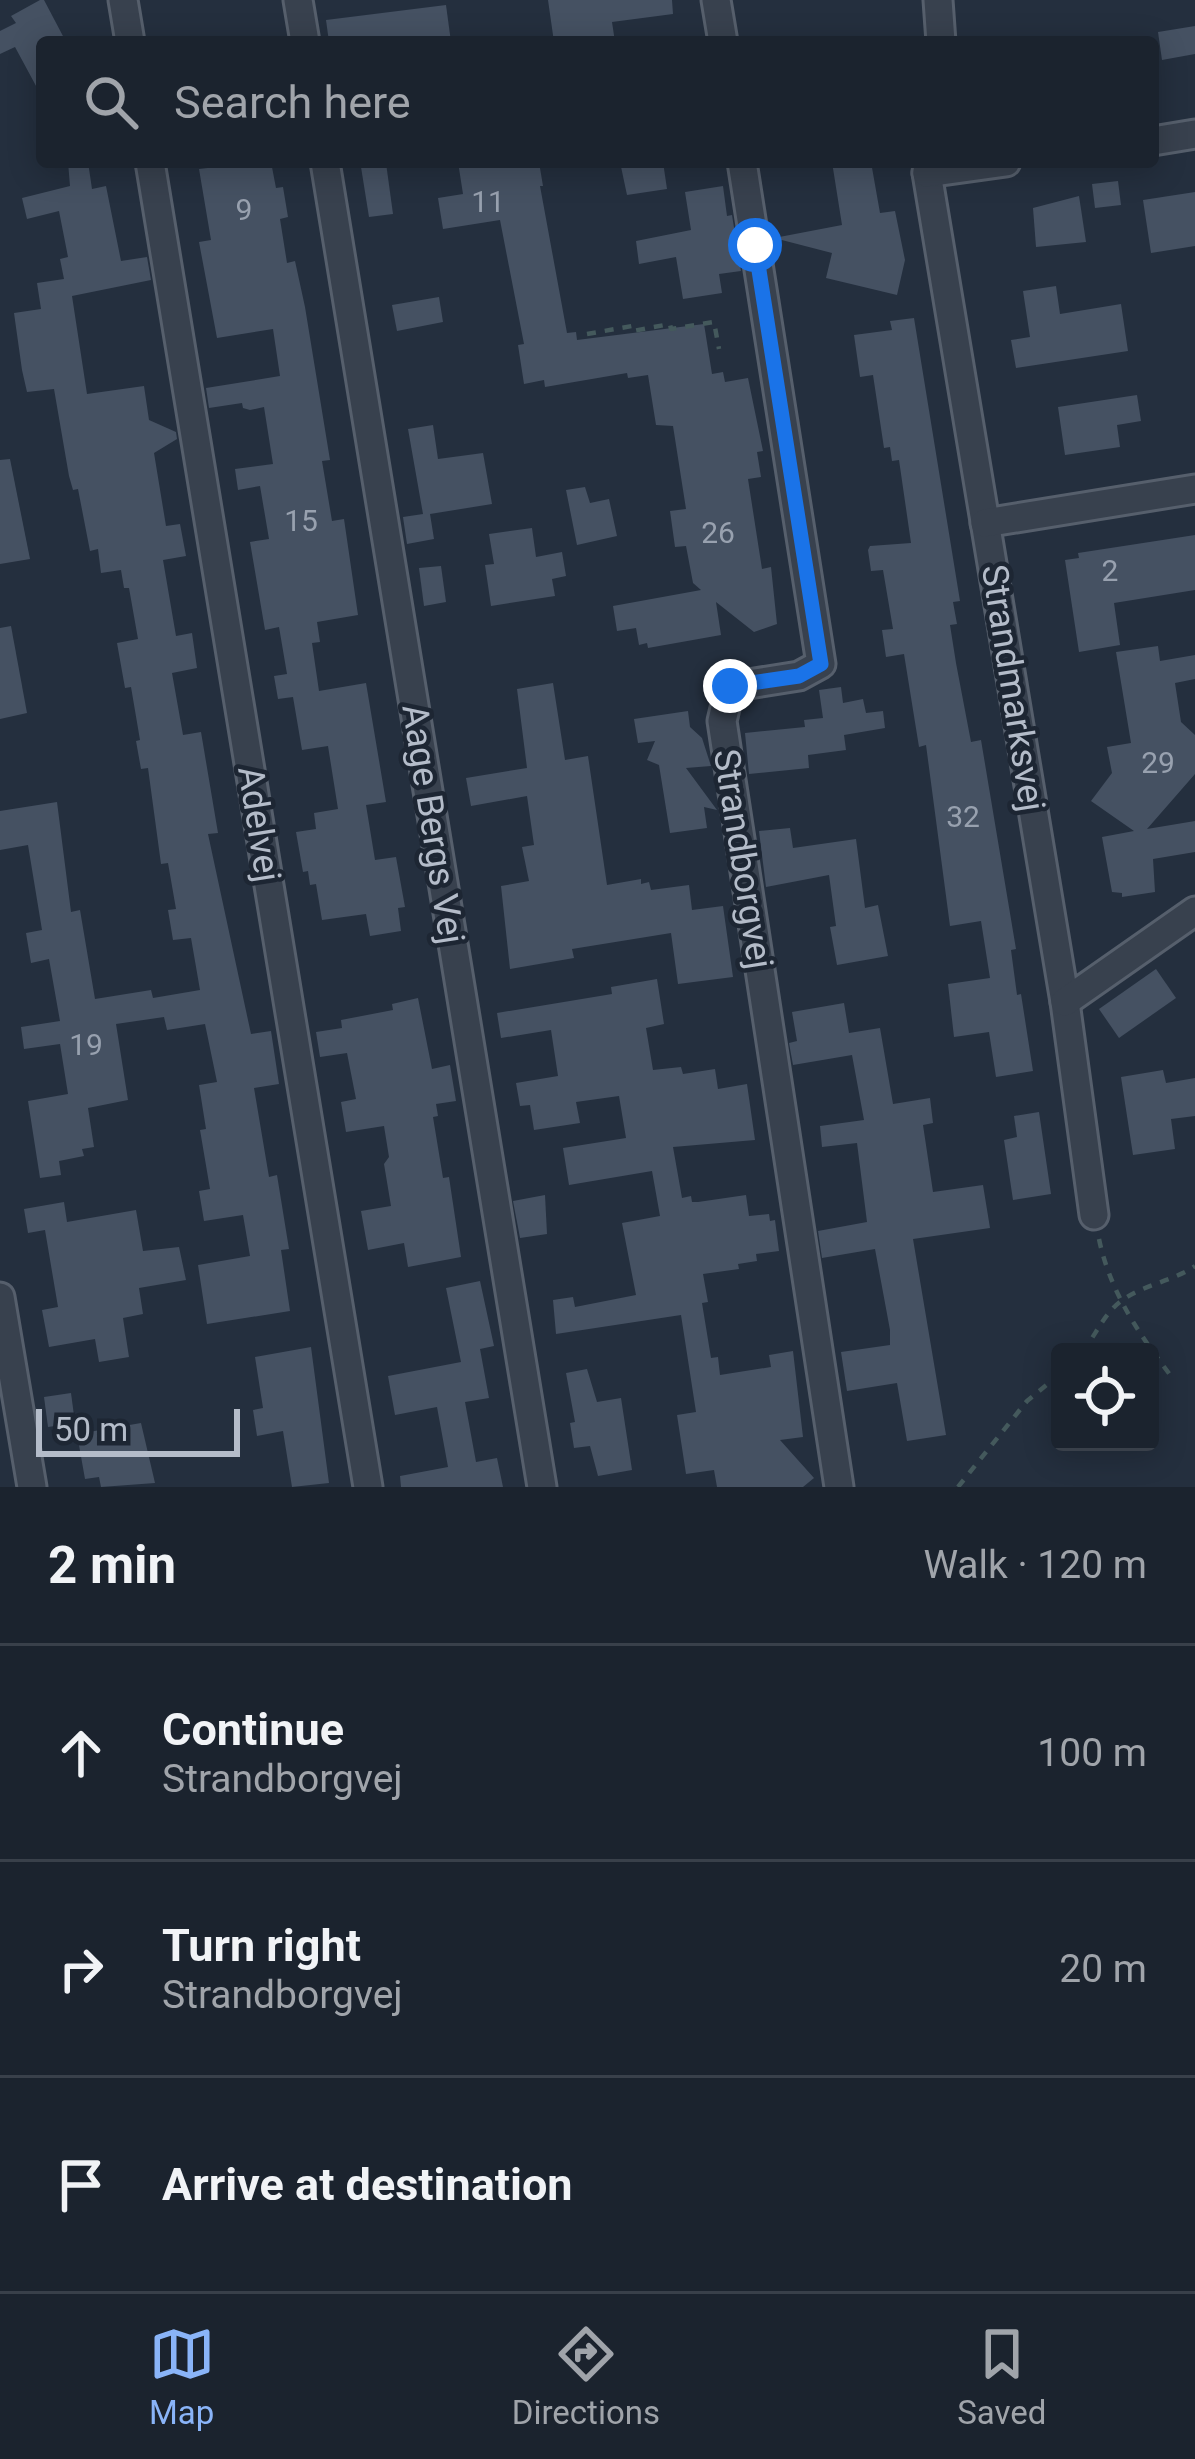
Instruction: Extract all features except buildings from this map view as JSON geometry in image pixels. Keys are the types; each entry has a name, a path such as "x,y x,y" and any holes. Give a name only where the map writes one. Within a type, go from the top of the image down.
{"street":[{"path":"123,0 129,36"},
{"path":"298,0 304,36"},
{"path":"716,0 722,36"},
{"path":"938,0 941,36"},
{"path":"1159,140 1195,134"},
{"name":"Adelvej","path":"151,168 368,1487"},
{"name":"Aage Bergs Vej","path":"326,168 542,1487"},
{"name":"Strandborgvej","path":"743,168 821,664 799,676 730,686 722,721 839,1487"},
{"name":"Strandmarksvej","path":"927,168 1065,1002 1094,1215"},
{"path":"986,523 1195,489"},
{"path":"1065,1002 1195,911"},
{"path":"0,1298 32,1487"}],"path":[{"path":"586,334 632,326 633,331 714,322 719,349"},
{"path":"1094,1215 1103,1259 1121,1301 1171,1376"},
{"path":"1088,1343 1121,1301 1195,1266"},
{"path":"958,1487 1027,1401 1051,1381"}],"route":[{"path":"730,686 799,676 821,664 755,245"}]}
